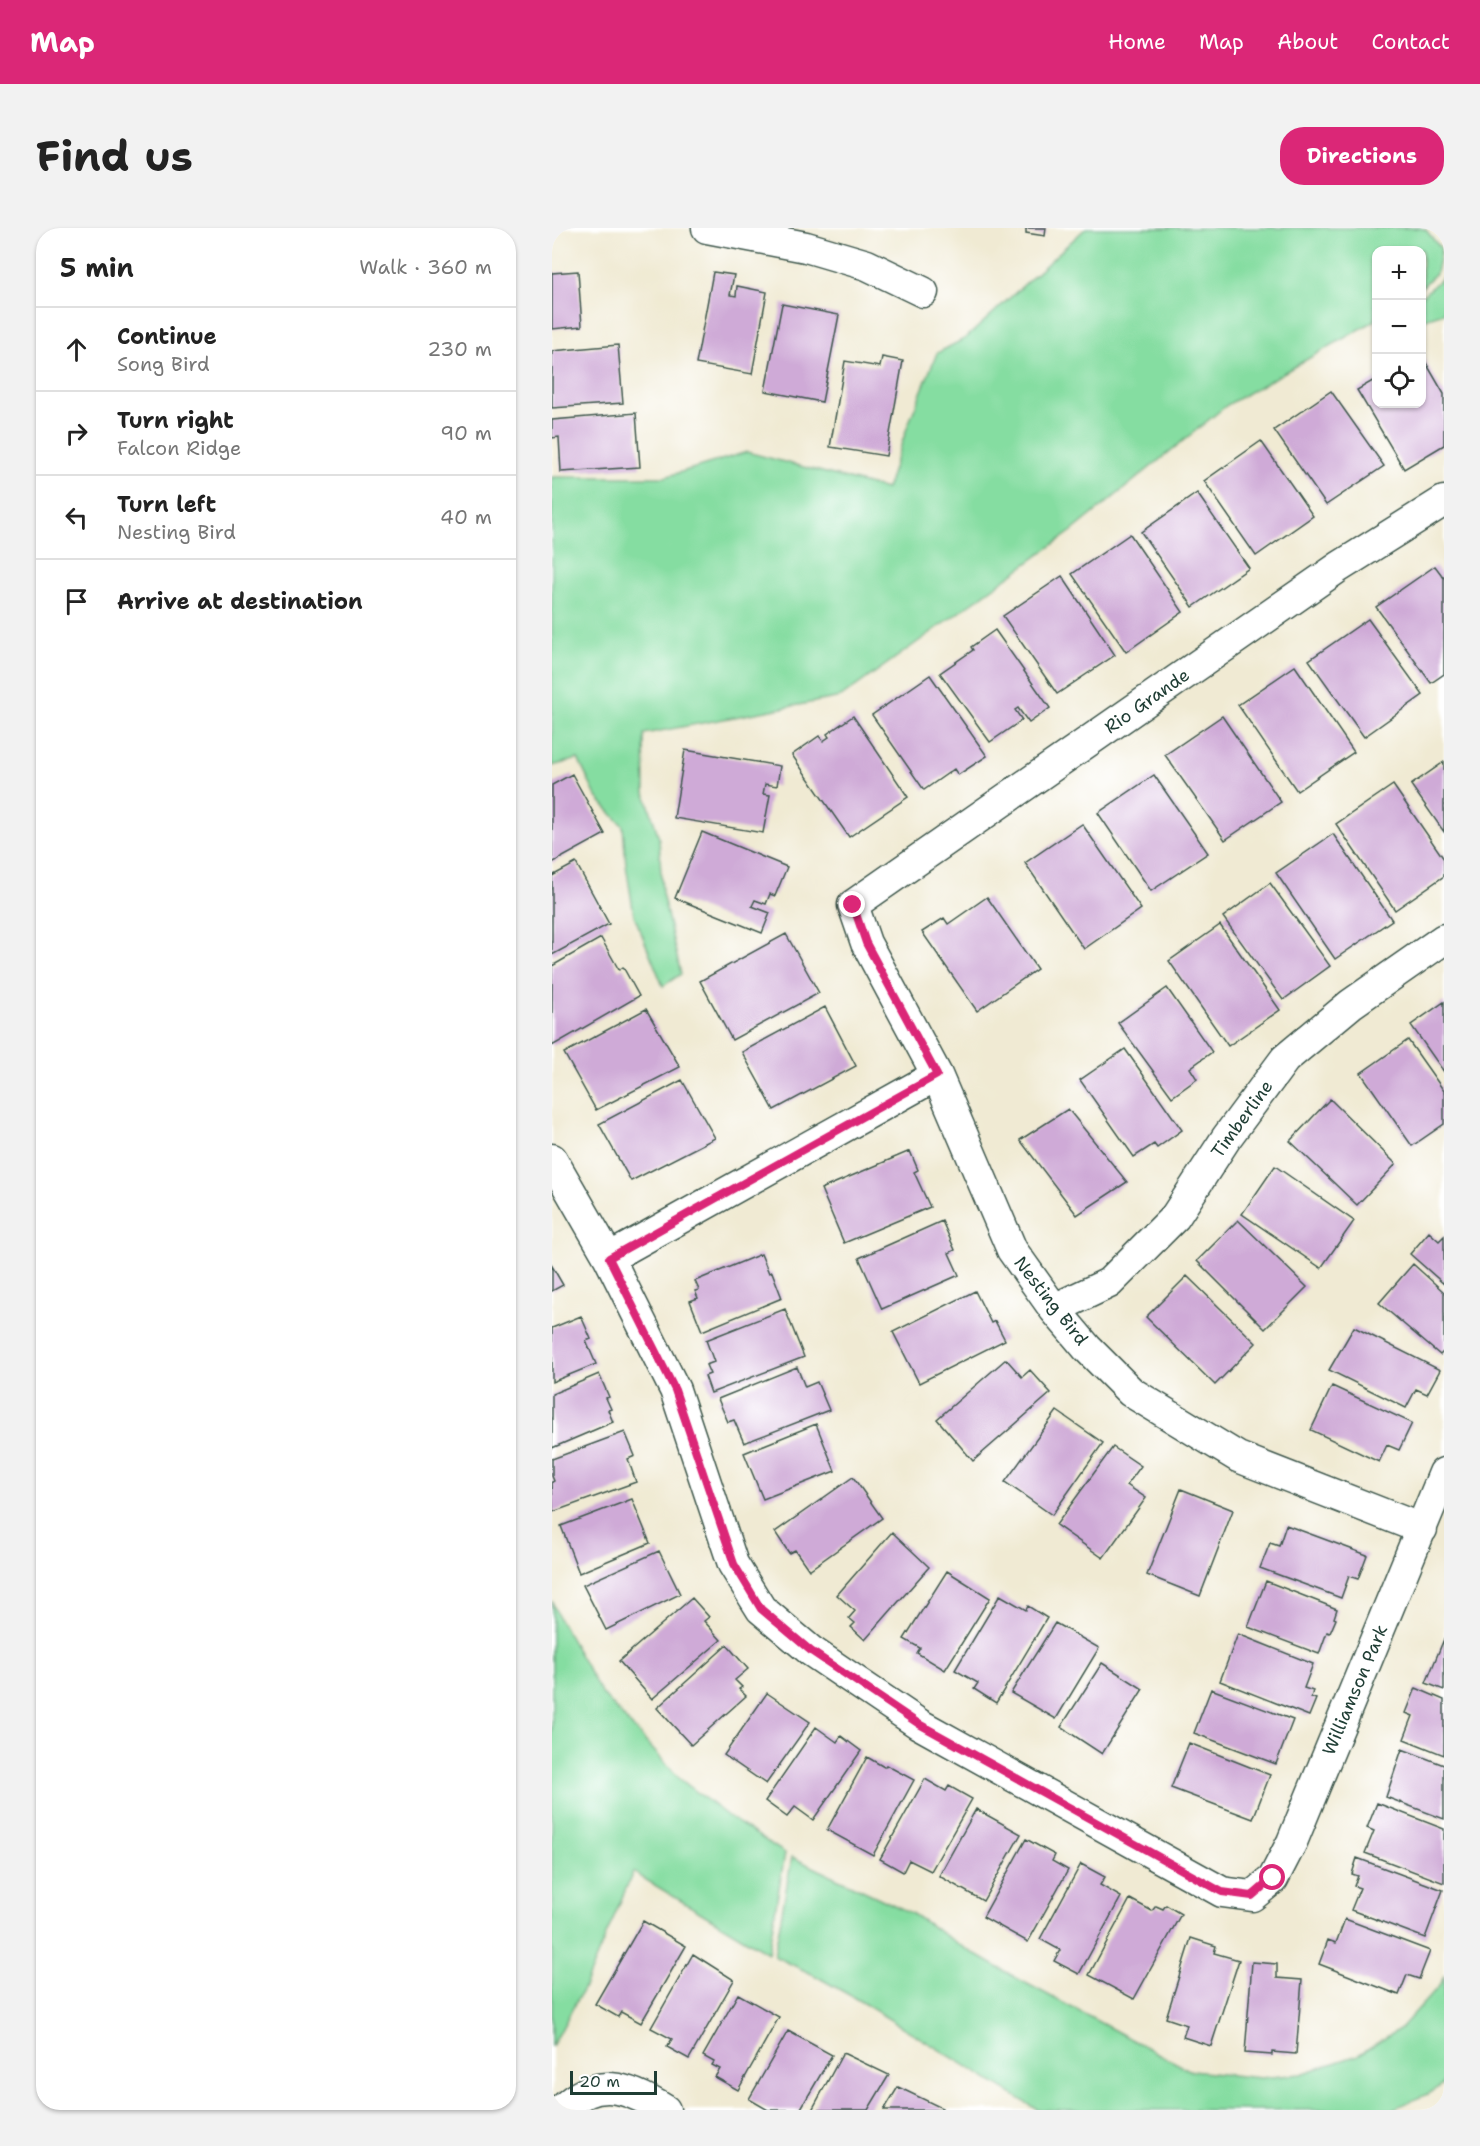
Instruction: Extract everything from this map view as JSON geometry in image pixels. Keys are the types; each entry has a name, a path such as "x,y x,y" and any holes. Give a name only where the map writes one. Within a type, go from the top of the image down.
{"street":[{"path":"707,228 806,247 867,266 923,292"},
{"name":"Rio Grande","path":"853,905 1339,567 1444,501"},
{"name":"Nesting Bird","path":"853,905 866,943 937,1075 1012,1250 1054,1309 1087,1348 1131,1392 1238,1457 1422,1529"},
{"name":"Timberline","path":"1054,1309 1109,1282 1175,1217 1227,1137 1285,1059 1351,1004 1444,939"},
{"path":"552,1159 609,1258 937,1075"},
{"name":"Williamson Park","path":"609,1258 675,1390 734,1564 761,1609 811,1651 919,1724 1222,1892 1252,1896 1273,1878 1292,1842 1444,1473"},
{"path":"562,2110 568,2103 597,2087 624,2090 641,2095 664,2110"}],"green space":[{"path":"1086,228 1420,228 1426,230 1441,249 1436,273 1426,283 1426,246 1372,246 1372,322 1227,405 1072,531 841,697 644,734 645,793 659,838 662,893 681,974 663,986 634,915 626,865 623,826 596,796 578,759 552,766 552,477 665,477 747,452 886,489 908,425 937,353 966,338"},
{"path":"1444,276 1444,313 1426,319 1426,292"},
{"path":"552,1601 559,1619 602,1694 680,1779 729,1817 785,1853 768,1953 633,1872 584,1987 552,2047"},
{"path":"792,1857 911,1913 966,1949 1020,1980 1191,2071 1261,2078 1301,2074 1358,2055 1401,2028 1439,1986 1444,1977 1444,2083 1432,2092 1392,2110 1038,2110 858,2000 774,1956"}],"building":[{"path":"1026,228 1046,228 1045,236 1026,233"},
{"path":"578,271 582,326 552,329 552,273"},
{"path":"713,272 734,275 730,295 736,296 737,286 767,292 752,374 696,364"},
{"path":"782,304 839,315 822,402 765,391"},
{"path":"618,345 623,403 552,408 552,351"},
{"path":"882,357 903,361 886,456 830,447 845,361 880,367"},
{"path":"1426,363 1444,394 1444,445 1404,469 1357,390 1372,381 1372,408 1426,408"},
{"path":"1331,391 1384,466 1326,505 1274,430"},
{"path":"636,413 640,467 561,472 559,437 552,438 552,420"},
{"path":"1261,441 1313,516 1256,556 1204,481"},
{"path":"1197,493 1249,568 1193,607 1141,532"},
{"path":"1130,534 1183,612 1126,652 1072,574"},
{"path":"1435,566 1444,578 1444,674 1431,683 1376,607"},
{"path":"1062,576 1115,655 1057,694 1003,616"},
{"path":"1368,619 1423,695 1364,737 1309,660"},
{"path":"995,630 1050,708 1029,723 1018,708 1015,710 1022,720 990,742 940,673 973,650 971,647"},
{"path":"1295,666 1354,752 1297,791 1238,705"},
{"path":"930,675 987,756 958,775 954,769 924,790 872,715"},
{"path":"853,716 908,797 849,837 792,755 819,736 823,741 829,737 827,734"},
{"path":"1222,716 1281,802 1225,840 1165,755"},
{"path":"685,750 780,766 777,786 765,784 763,794 770,795 763,833 674,818"},
{"path":"1444,762 1444,832 1411,785"},
{"path":"572,774 605,834 552,863 552,785"},
{"path":"1154,775 1208,853 1151,891 1098,813"},
{"path":"1393,785 1444,859 1444,876 1395,910 1336,824"},
{"path":"1082,824 1141,909 1084,949 1025,863"},
{"path":"702,832 787,867 775,896 770,894 766,904 755,900 752,906 770,913 762,933 675,898"},
{"path":"1333,834 1392,920 1335,959 1276,873"},
{"path":"576,863 609,924 552,955 552,876"},
{"path":"1270,883 1330,966 1283,1000 1223,917"},
{"path":"987,897 1037,969 977,1011 922,932 944,918 948,924"},
{"path":"1220,925 1280,1010 1228,1046 1169,961"},
{"path":"786,934 819,993 732,1040 700,981"},
{"path":"601,938 619,970 623,967 639,996 552,1046 552,966"},
{"path":"1167,988 1212,1052 1190,1068 1197,1079 1172,1097 1118,1023"},
{"path":"1444,1002 1444,1072 1411,1025"},
{"path":"825,1007 856,1066 774,1110 742,1052"},
{"path":"646,1009 680,1067 596,1110 564,1053"},
{"path":"1408,1040 1444,1091 1444,1124 1412,1146 1361,1073"},
{"path":"1125,1049 1182,1130 1157,1148 1154,1144 1134,1157 1080,1080"},
{"path":"682,1080 715,1138 631,1181 599,1124"},
{"path":"1330,1099 1396,1164 1357,1205 1290,1141"},
{"path":"1068,1109 1127,1182 1077,1215 1020,1140"},
{"path":"910,1151 918,1170 914,1172 930,1207 844,1243 821,1189"},
{"path":"1275,1166 1354,1221 1321,1268 1242,1214"},
{"path":"1238,1220 1307,1287 1265,1329 1197,1261"},
{"path":"942,1221 955,1250 949,1253 959,1275 882,1309 859,1258"},
{"path":"1429,1232 1439,1241 1444,1236 1444,1284 1410,1254"},
{"path":"761,1254 769,1273 772,1272 782,1298 702,1331 690,1301 698,1298 695,1291 699,1290 695,1281"},
{"path":"1413,1264 1444,1292 1444,1351 1440,1355 1379,1303"},
{"path":"552,1266 563,1285 552,1291"},
{"path":"1187,1276 1256,1343 1215,1385 1146,1317"},
{"path":"975,1291 991,1323 995,1321 1005,1340 919,1383 893,1332"},
{"path":"785,1309 804,1357 711,1393 705,1376 710,1374 706,1365 714,1362 706,1340"},
{"path":"581,1316 591,1339 586,1341 596,1364 552,1382 552,1328"},
{"path":"1354,1327 1440,1370 1427,1394 1416,1389 1406,1408 1329,1370"},
{"path":"1006,1359 1022,1377 1030,1370 1051,1393 973,1461 937,1419"},
{"path":"797,1367 805,1387 817,1382 829,1410 744,1443 734,1420 728,1422 718,1399"},
{"path":"599,1374 609,1397 606,1398 613,1422 552,1448 552,1394"},
{"path":"1332,1386 1412,1423 1399,1450 1387,1445 1379,1462 1311,1430"},
{"path":"1057,1411 1103,1443 1052,1515 1005,1482"},
{"path":"816,1424 835,1471 763,1499 744,1453"},
{"path":"625,1432 635,1456 628,1459 636,1482 553,1512 552,1459"},
{"path":"1113,1447 1141,1466 1127,1485 1146,1498 1103,1558 1056,1525"},
{"path":"853,1477 882,1518 809,1570 795,1550 789,1553 775,1532"},
{"path":"1181,1489 1233,1510 1200,1596 1147,1575"},
{"path":"632,1499 650,1543 579,1573 561,1526"},
{"path":"1286,1525 1367,1555 1358,1579 1349,1576 1341,1598 1260,1568 1270,1543 1279,1546"},
{"path":"892,1532 929,1567 865,1640 851,1627 855,1623 849,1618 855,1611 837,1595"},
{"path":"659,1551 680,1594 606,1630 583,1585"},
{"path":"947,1571 990,1598 945,1670 917,1653 920,1648 904,1639"},
{"path":"1266,1581 1337,1609 1334,1618 1336,1619 1330,1633 1327,1632 1319,1654 1248,1627"},
{"path":"1000,1595 1026,1610 1028,1606 1047,1618 996,1703 974,1689 978,1683 955,1670"},
{"path":"692,1598 709,1617 704,1621 721,1640 652,1699 619,1661"},
{"path":"1055,1623 1099,1648 1056,1719 1011,1693"},
{"path":"1238,1634 1313,1664 1304,1688 1313,1691 1311,1697 1316,1699 1309,1716 1220,1681"},
{"path":"1444,1639 1444,1690 1426,1683"},
{"path":"727,1645 748,1669 735,1680 742,1687 739,1689 746,1696 691,1745 657,1708"},
{"path":"1102,1663 1143,1689 1102,1754 1061,1727"},
{"path":"1416,1688 1444,1700 1444,1755 1404,1739 1413,1716 1406,1713"},
{"path":"1211,1689 1293,1720 1276,1764 1194,1733"},
{"path":"767,1693 810,1722 766,1784 724,1755"},
{"path":"816,1727 837,1742 841,1736 861,1751 813,1820 795,1807 787,1817 765,1801"},
{"path":"1189,1743 1270,1775 1253,1819 1171,1788"},
{"path":"1402,1749 1444,1765 1444,1819 1386,1797"},
{"path":"867,1757 914,1780 873,1855 827,1830"},
{"path":"925,1779 946,1791 949,1786 972,1799 931,1871 909,1860 903,1872 880,1859"},
{"path":"1377,1803 1444,1829 1444,1883 1365,1853 1374,1831 1367,1828"},
{"path":"976,1809 1021,1834 983,1901 939,1876"},
{"path":"1026,1839 1055,1855 1052,1861 1068,1870 1028,1942 983,1917"},
{"path":"1357,1858 1443,1890 1425,1938 1351,1910 1360,1888 1354,1886 1358,1876 1352,1874"},
{"path":"1081,1864 1105,1877 1100,1885 1121,1897 1079,1974 1054,1961 1060,1950 1040,1939"},
{"path":"1130,1899 1152,1911 1156,1906 1163,1909 1166,1905 1181,1914 1134,1999 1089,1975"},
{"path":"1345,1919 1430,1951 1419,1979 1407,1975 1399,1995 1319,1964 1328,1940 1336,1943"},
{"path":"643,1921 686,1946 641,2023 621,2012 618,2017 595,2004"},
{"path":"1191,1938 1216,1946 1214,1953 1239,1960 1211,2046 1183,2037 1187,2025 1166,2018"},
{"path":"693,1954 734,1980 689,2059 667,2047 672,2039 651,2028"},
{"path":"1252,1962 1277,1964 1277,1978 1302,1980 1296,2054 1245,2053"},
{"path":"738,1994 779,2017 738,2090 715,2077 720,2069 712,2065 714,2062 703,2056"},
{"path":"788,2031 832,2055 800,2110 768,2110 749,2099"},
{"path":"843,2053 889,2075 868,2110 812,2110"},
{"path":"898,2087 942,2108 941,2110 884,2110"}],"route":[{"path":"853,905 866,943 937,1075 609,1258 675,1390 734,1564 761,1609 811,1651 919,1724 1222,1892 1252,1896 1273,1878"}]}
